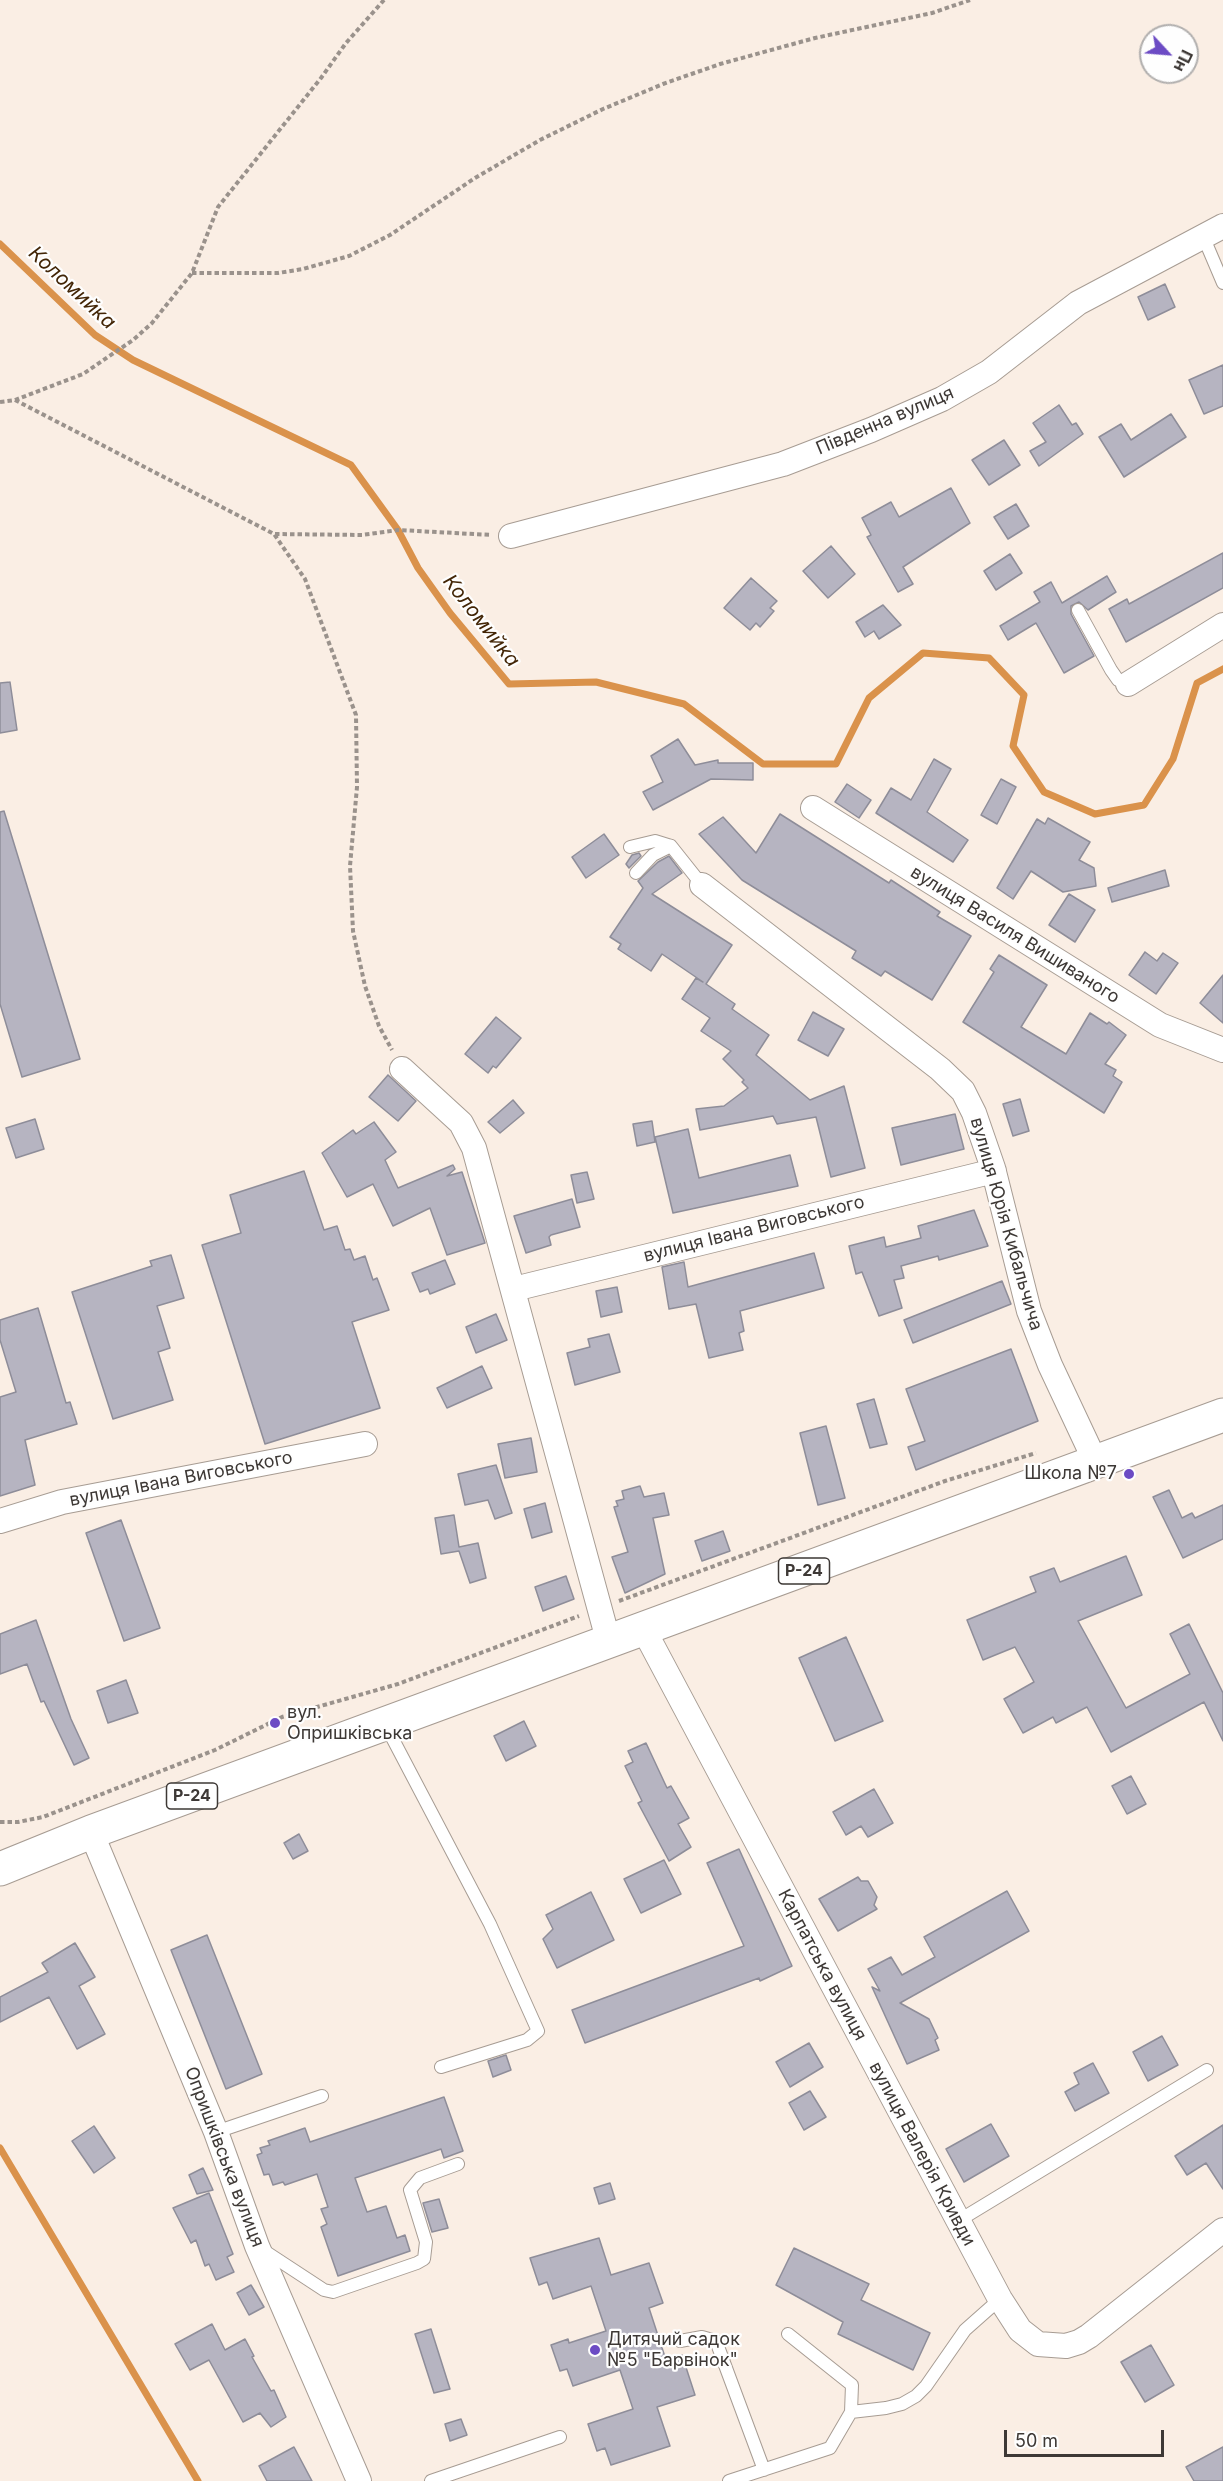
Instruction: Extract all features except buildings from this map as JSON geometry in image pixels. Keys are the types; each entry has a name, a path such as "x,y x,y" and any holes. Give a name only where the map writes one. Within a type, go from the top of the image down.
{"main road":[{"name":"Р-24","path":"0,1869 92,1832 1096,1464 1223,1415"}],"street":[{"name":"Південна вулиця","path":"511,536 783,464 871,430 961,388 989,372 1078,303 1213,231"},
{"path":"1128,684 1223,625"},
{"name":"вулиця Василя Вишиваного","path":"813,808 1160,1025 1223,1050"},
{"name":"вулиця Юрія Кибальчича","path":"702,885 955,1081 969,1101 994,1171 1029,1311 1050,1365 1096,1464"},
{"path":"402,1069 461,1123 474,1148 609,1643"},
{"name":"вулиця Івана Виговського","path":"514,1289 994,1171"},
{"name":"вулиця Івана Виговського","path":"0,1521 62,1502 365,1444"},
{"name":"вулиця Валерія Кривди","path":"644,1630 958,2221"},
{"name":"Опришківська вулиця","path":"92,1832 216,2132 257,2246 359,2481"},
{"path":"958,2221 1000,2299 1020,2330 1038,2344 1066,2346 1089,2336 1223,2230"}],"lane":[{"path":"1213,231 1223,283"},
{"path":"1078,610 1111,670 1118,680 1128,684"},
{"path":"630,847 655,841 671,846 702,885"},
{"path":"636,873 653,855 671,846"},
{"path":"385,1725 490,1924 538,2031 527,2040 441,2067"},
{"path":"958,2221 1207,2070"},
{"path":"216,2132 322,2096"},
{"path":"257,2246 328,2292 338,2291 417,2263 424,2259 426,2242 410,2190 420,2178 458,2164"},
{"path":"851,2412 886,2408 916,2396 926,2386 965,2330 1000,2299"},
{"path":"729,2481 830,2448 851,2412 852,2385 788,2334"},
{"path":"680,2341 702,2337 716,2341 764,2470"},
{"path":"430,2481 560,2437"}],"path":[{"path":"0,402 15,400 98,366 152,323 192,273 218,207 321,78 346,43 384,0"},
{"path":"192,273 278,273 303,269 348,256 390,235 475,178 540,140 603,109 663,84 720,64 804,40 932,13 970,0"},
{"path":"15,400 274,534 362,535 398,530 511,536"},
{"path":"274,534 305,579 356,715 357,787 350,866 353,931 365,986 379,1026 402,1069"}],"waterway":[{"name":"Коломийка","path":"0,244 95,335 133,360 351,465 398,530 418,568 450,613 509,684 596,682 684,704 763,764 836,764 869,698 923,653 989,658 1024,695 1013,746 1044,792 1095,814 1144,805 1173,759 1197,683 1223,669"},
{"path":"0,2148 198,2481"}],"place":[{"name":"Школа №7","path":"1129,1474"},
{"name":"вул. Опришківська","path":"275,1723"},
{"name":"Дитячий садок №5 \"Барвінок\"","path":"595,2350"}]}
